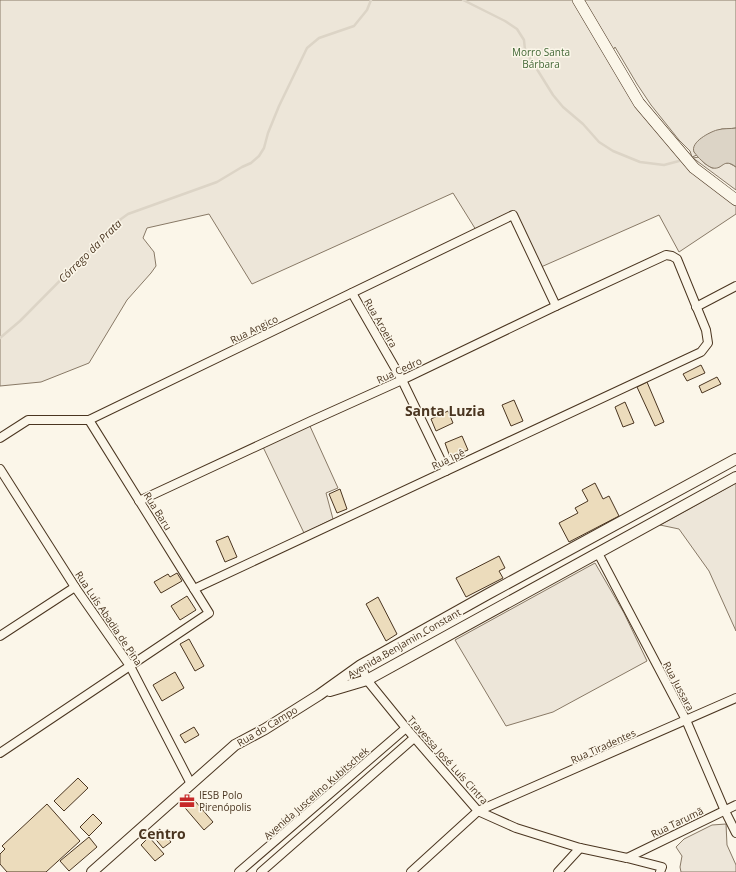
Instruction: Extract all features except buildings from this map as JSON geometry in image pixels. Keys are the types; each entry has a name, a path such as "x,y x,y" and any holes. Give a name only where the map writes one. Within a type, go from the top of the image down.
{"main road":[{"path":"578,0 639,103 694,168 736,200"}],"street":[{"name":"Rua Angico","path":"0,438 28,420 89,420 513,215 556,306"},
{"name":"Rua Cedro","path":"139,501 402,380 666,255 672,256 676,259 696,307"},
{"path":"696,307 736,286"},
{"name":"Rua Aroeira","path":"352,293 402,380 446,471"},
{"name":"Rua Ipê","path":"194,589 701,352 708,343 706,330 696,307"},
{"name":"Rua Baru","path":"89,420 209,613 130,666"},
{"name":"Avenida Benjamin Constant","path":"319,695 361,665 736,459"},
{"name":"Rua Luís Abadia de Pina","path":"0,469 75,587 130,666 191,784"},
{"name":"Avenida Benjamin Constant","path":"319,695 367,680 736,477"},
{"name":"Rua Jussara","path":"598,552 686,720 736,833"},
{"path":"0,636 75,587"},
{"path":"488,594 496,608"},
{"name":"Travessa José Luís Cintra","path":"361,665 367,680 414,738 478,811 516,828 580,848 627,858 661,870"},
{"path":"0,753 130,666"},
{"name":"Rua do Campo","path":"92,872 235,745 265,729 319,695"},
{"name":"Rua Tiradentes","path":"411,872 478,811 736,698"},
{"name":"Avenida Juscelino Kubitschek","path":"239,872 406,728"},
{"path":"261,872 414,738"},
{"name":"Rua Tarumã","path":"627,858 736,805"},
{"path":"305,815 314,826"},
{"path":"558,872 580,848"},
{"path":"249,863 258,872"}],"green space":[{"name":"Morro Santa Bárbara","path":"0,0 736,0 736,128 722,129 699,140 694,152 697,155 692,157 690,151 679,140 651,105 615,47 610,55 696,171 736,202 736,214 679,252 659,215 541,267 513,212 476,230 453,193 252,284 209,214 147,228 143,238 154,252 156,266 127,300 89,363 41,382 0,386"},
{"path":"699,157 704,163 712,168 719,167 725,163 729,163 736,167 736,190 693,158"},
{"path":"309,424 338,488 326,493 333,519 304,533 263,447"},
{"path":"736,483 736,631 709,571 679,529 660,525"},
{"path":"595,563 624,613 647,661 553,712 506,726 455,640"},
{"path":"726,824 727,845 736,865 736,872 681,872 680,867 682,856 676,847 684,839 712,825"}],"shaded area":[{"path":"736,128 736,167 732,164 726,163 719,167 713,168 703,162 694,152 695,145 706,135 720,129"}],"waterway":[{"name":"Córrego da Prata","path":"0,338 20,321 121,219 128,214 217,182 251,163 259,156 264,148 268,133 279,106 307,48 319,38 354,26 367,10 371,0"},
{"path":"463,0 505,21 517,29 524,40 525,50 553,95 563,107 583,124 599,142 613,151 640,162 664,165 679,161"}],"place":[{"name":"IESB Polo Pirenópolis","path":"187,801"}],"district":[{"name":"Santa Luzia","path":"445,411"},
{"name":"Centro","path":"162,834"}]}
